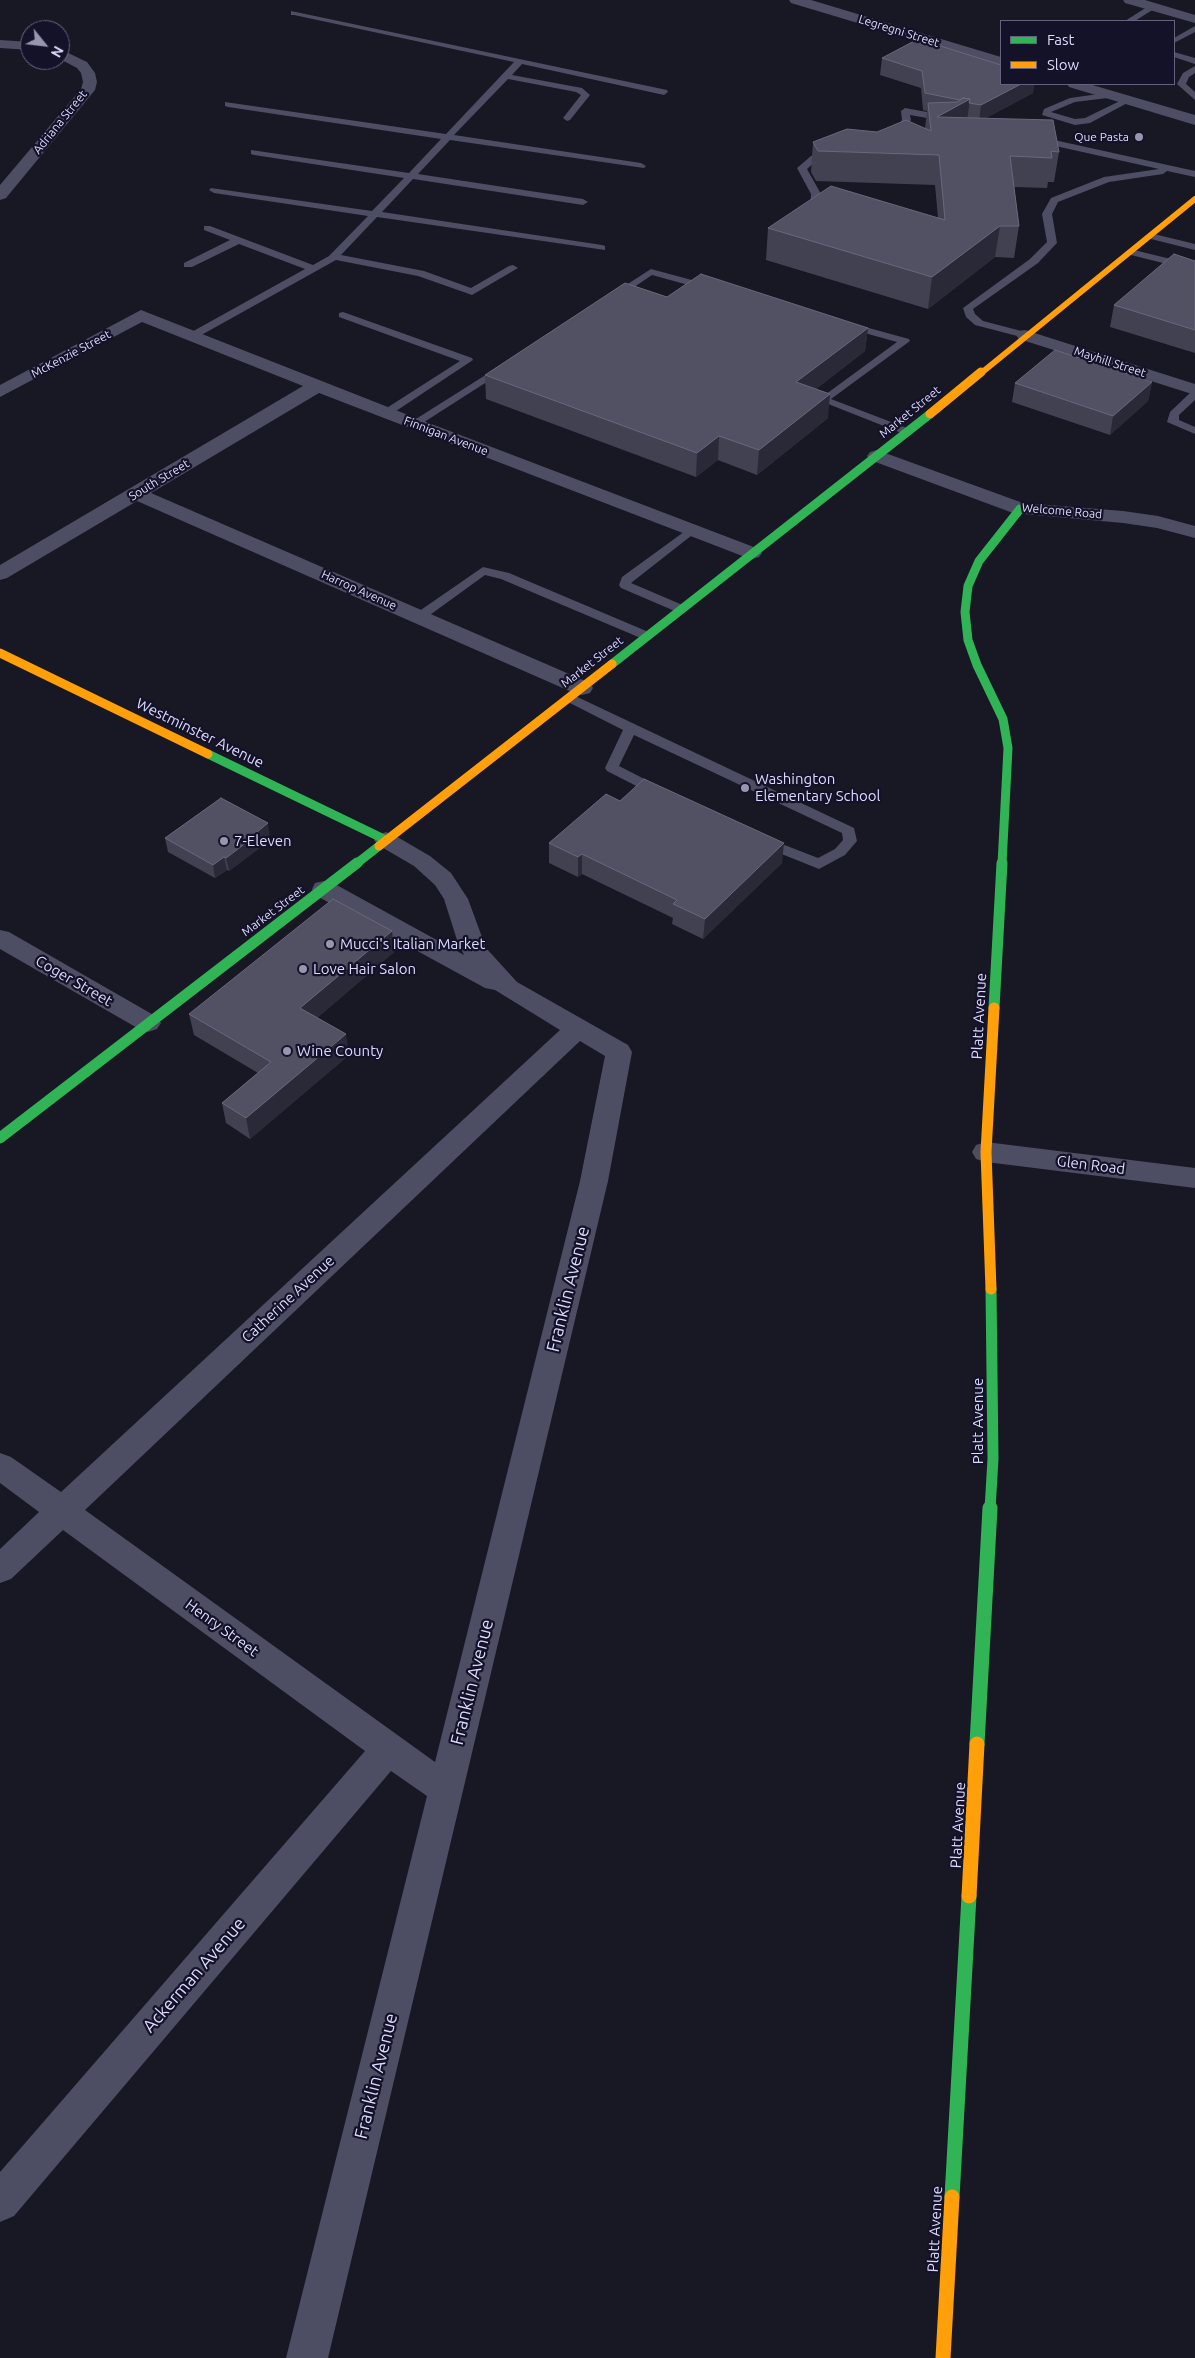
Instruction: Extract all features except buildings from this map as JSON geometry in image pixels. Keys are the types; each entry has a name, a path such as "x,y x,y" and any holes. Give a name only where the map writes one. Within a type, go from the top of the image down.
{"street":[{"name":"Legregni Street","path":"796,0 1000,62"},
{"path":"1130,0 1195,19"},
{"path":"0,44 20,45"},
{"name":"Adriana Street","path":"0,196 88,90 90,82 88,73 82,65 70,58"},
{"path":"1078,85 1195,120"},
{"name":"Market Street","path":"0,1138 576,693 908,432 1025,335 1194,201"},
{"name":"Finnigan Avenue","path":"141,315 414,424 752,553"},
{"name":"McKenzie Street","path":"0,392 141,315"},
{"name":"Mayhill Street","path":"1025,335 1195,390"},
{"name":"South Street","path":"0,574 317,386"},
{"name":"Welcome Road","path":"877,456 1020,509 1123,516 1195,532"},
{"name":"Harrop Avenue","path":"136,493 419,617 576,693"},
{"name":"Platt Avenue","path":"943,2358 993,1460 993,1350 986,1152 1008,748 1003,718 977,665 968,640 965,612 968,586 979,561 1020,509"},
{"name":"Westminster Avenue","path":"0,653 386,840"},
{"path":"386,840 422,860 443,879 456,899 469,940 475,952 485,965 518,995"},
{"path":"324,889 577,1029"},
{"name":"Coger Street","path":"0,938 148,1023"},
{"name":"Catherine Avenue","path":"0,1569 577,1029"},
{"name":"Franklin Avenue","path":"307,2358 594,1181 619,1052 577,1029"},
{"name":"Glen Road","path":"986,1152 1195,1178"},
{"name":"Henry Street","path":"0,1466 446,1790"},
{"name":"Ackerman Avenue","path":"0,2202 388,1749"}],"lane":[{"path":"1131,20 1153,7"},
{"path":"294,12 664,92"},
{"path":"1175,40 1195,28"},
{"path":"1175,54 1195,60"},
{"path":"192,336 334,257 519,62"},
{"path":"1195,69 1186,75 1181,84 1195,97"},
{"path":"506,76 579,90 586,96 567,118"},
{"path":"1113,95 1073,100 1047,111 1046,115 1075,122 1086,121 1129,100"},
{"path":"228,104 641,166"},
{"path":"891,150 900,146 907,120 905,111 956,124 937,128"},
{"path":"888,132 905,128"},
{"path":"1029,138 1195,174"},
{"path":"815,219 816,194 802,168 826,153 842,151"},
{"path":"254,152 583,202"},
{"path":"1093,152 1104,172"},
{"path":"1025,335 979,323 970,315 968,308 1034,261 1052,243 1047,214 1054,200 1104,172 1175,169"},
{"path":"214,190 602,248"},
{"path":"207,228 314,269"},
{"path":"1150,236 1195,247"},
{"path":"188,265 239,240"},
{"path":"1130,252 1195,268"},
{"path":"334,257 420,273 472,292 513,268"},
{"path":"602,303 651,272 717,290"},
{"path":"343,315 468,360 386,413"},
{"path":"839,323 905,341 823,400 908,432"},
{"path":"414,424 512,361"},
{"path":"1195,394 1174,414 1173,422 1195,431"},
{"path":"681,610 625,585 626,580 692,530"},
{"path":"419,617 483,571 505,576 648,636"},
{"path":"576,693 630,728 849,831 850,841 840,852 819,864 783,851 748,835"},
{"path":"630,728 612,768 672,798"}],"traffic: fast":[{"path":"612,664 930,414"},
{"path":"994,1008 1008,748 1003,719 977,665 968,640 965,612 968,586 979,561 1020,509"},
{"path":"208,754 386,840"},
{"path":"0,1138 379,846"},
{"path":"977,1744 993,1459 991,1289"},
{"path":"952,2197 969,1896"}],"traffic: slow":[{"path":"930,414 1195,199"},
{"path":"0,653 208,754"},
{"path":"379,846 612,664"},
{"path":"991,1289 986,1152 994,1008"},
{"path":"969,1896 977,1744"},
{"path":"943,2358 952,2197"}],"place":[{"name":"Que Pasta","path":"1139,137"},
{"name":"Washington Elementary School","path":"745,788"},
{"name":"7-Eleven","path":"224,841"},
{"name":"Mucci's Italian Market","path":"330,944"},
{"name":"Love Hair Salon","path":"303,969"},
{"name":"Wine County","path":"287,1051"}]}
